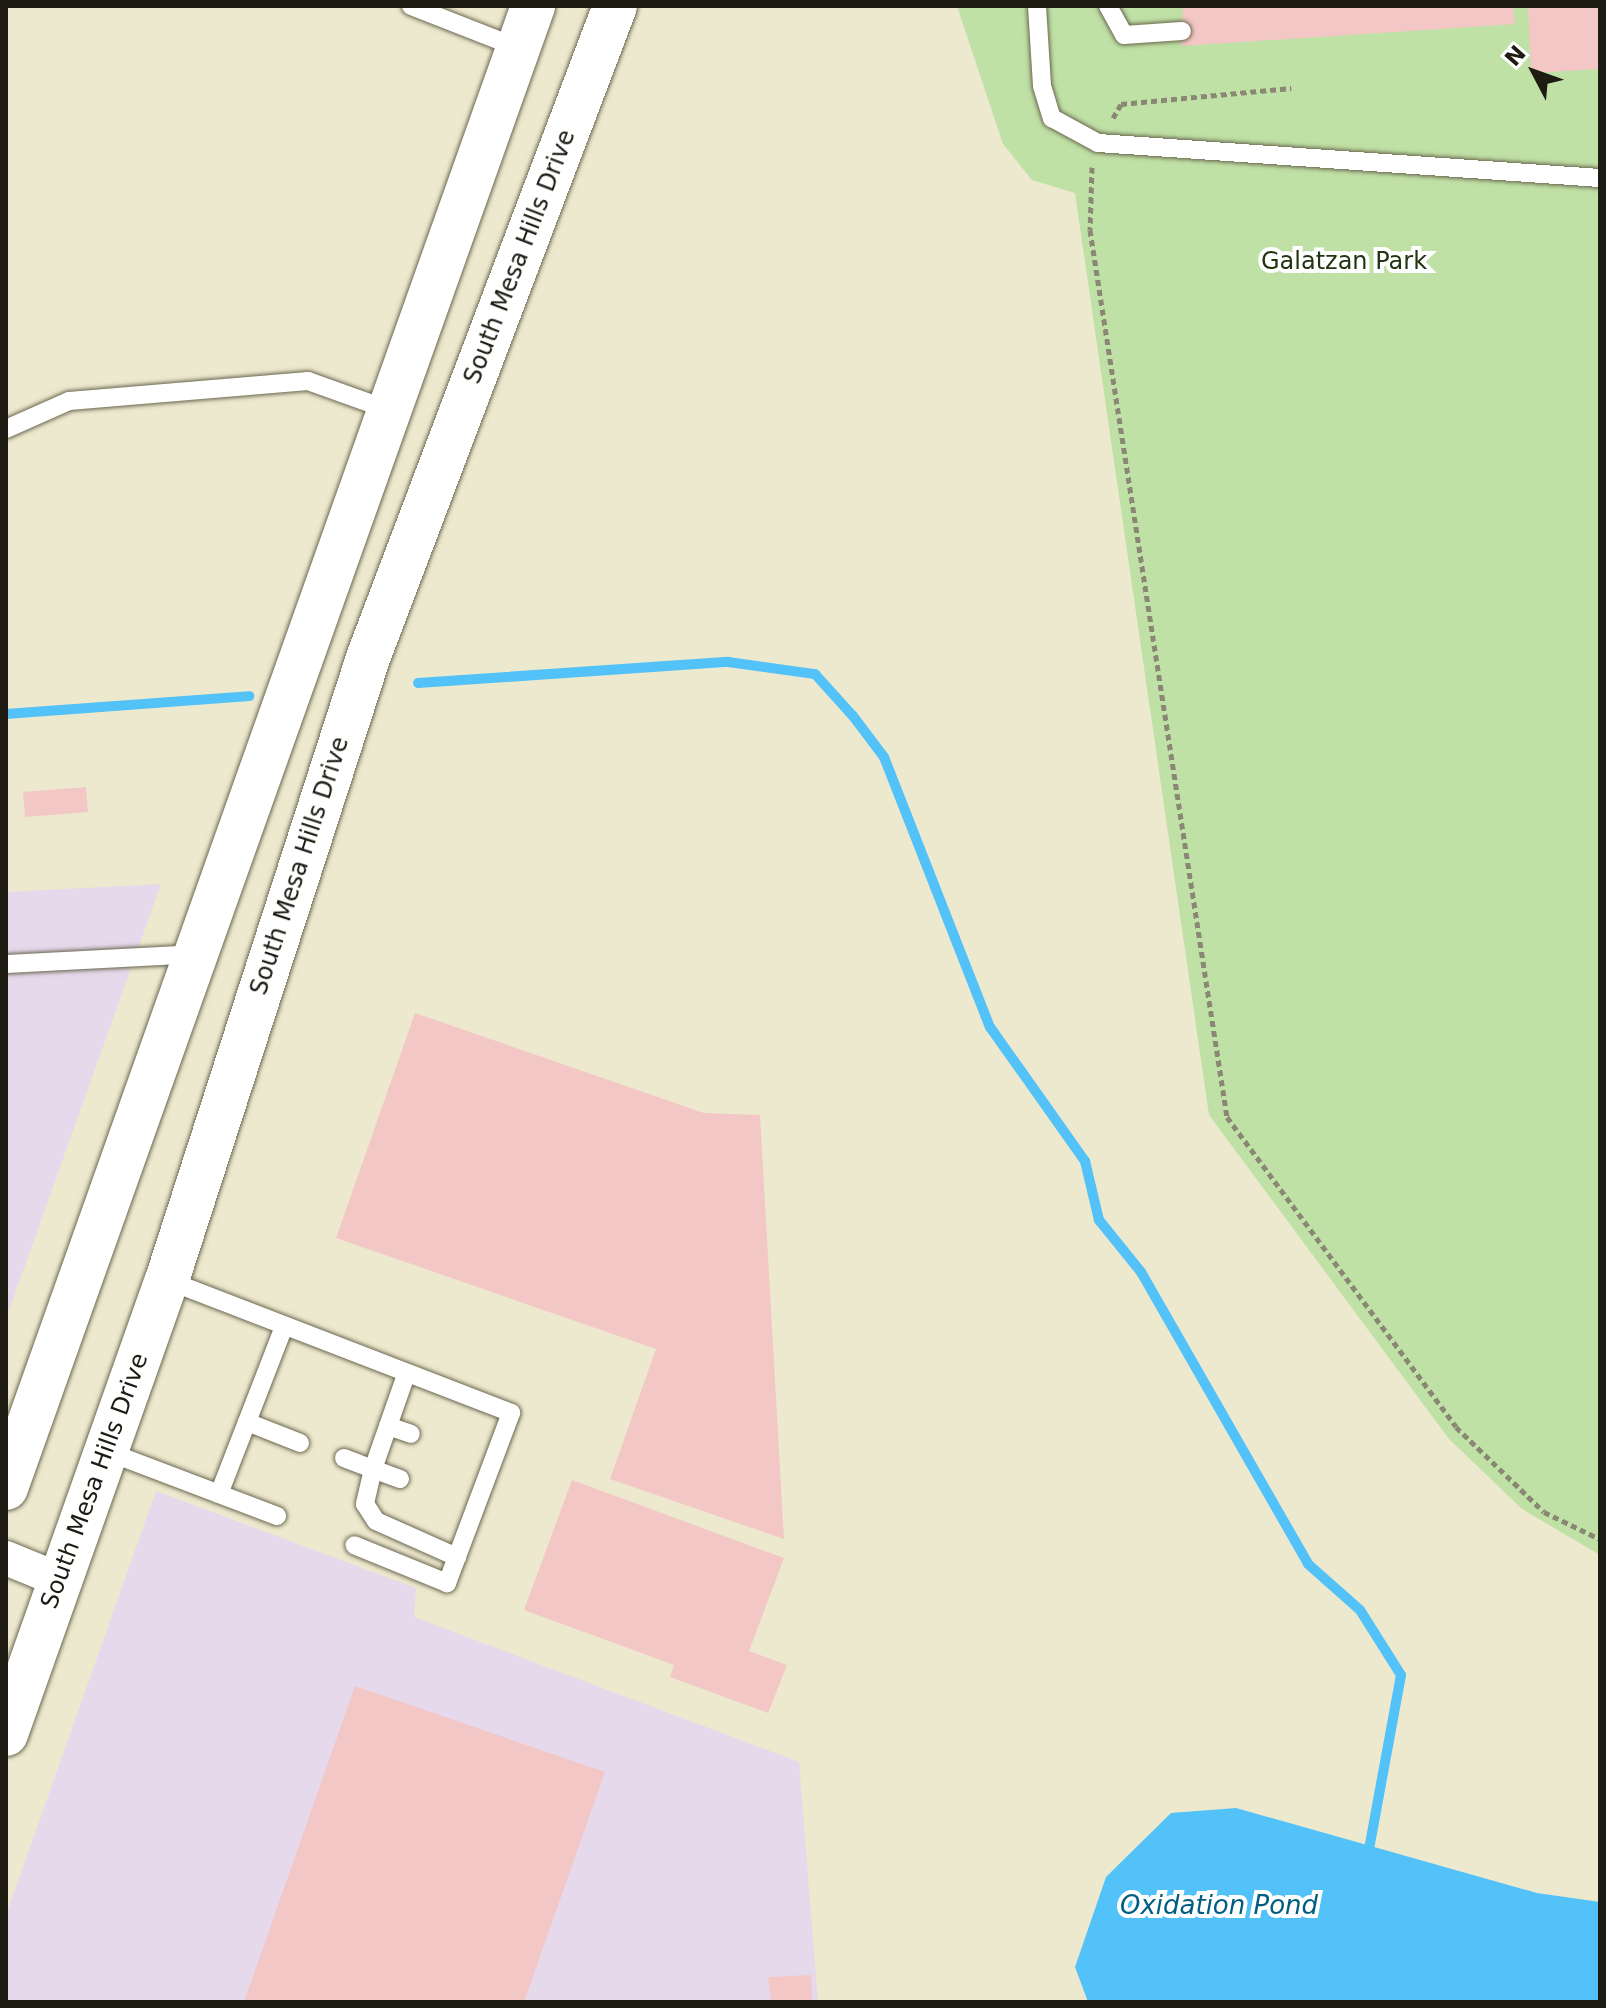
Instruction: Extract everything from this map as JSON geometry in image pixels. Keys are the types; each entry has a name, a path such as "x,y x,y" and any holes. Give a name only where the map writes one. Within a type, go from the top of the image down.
{"street":[{"path":"6,1488 533,6"},
{"name":"South Mesa Hills Drive","path":"6,1734 167,1280 368,658 615,6"},
{"path":"6,1558 60,1580"}],"lane":[{"path":"411,6 518,48"},
{"path":"1037,6 1042,86 1052,118 1098,143 1600,178"},
{"path":"1108,6 1124,35 1182,31"},
{"path":"6,415 6,428 69,401 308,381 389,410"},
{"path":"6,964 196,954"},
{"path":"167,1280 406,1375 511,1413 484,1459 476,1506 447,1583 354,1545"},
{"path":"219,1494 284,1326"},
{"path":"406,1375 373,1469 365,1504 376,1521 457,1557"},
{"path":"247,1422 300,1443"},
{"path":"388,1426 411,1434"},
{"path":"106,1451 277,1516"},
{"path":"344,1458 400,1479"},
{"path":"458,1500 476,1506"}],"path":[{"path":"1291,88 1121,104 1098,143 1088,182 1090,230 1227,1117 1456,1427 1544,1512 1600,1539"}],"shaded area":[{"path":"161,884 6,1319 6,892"},
{"path":"156,1491 416,1588 414,1617 799,1762 818,2002 6,2002 6,1915"}],"green space":[{"name":"Galatzan Park","path":"957,6 1600,6 1600,1555 1522,1509 1449,1439 1209,1115 1075,193 1032,180 1003,144"}],"water":[{"name":"Oxidation Pond","path":"1236,1808 1537,1893 1600,1902 1600,2002 1088,2002 1075,1967 1106,1877 1171,1813"}],"building":[{"path":"1183,6 1513,6 1515,24 1181,46"},
{"path":"1528,6 1600,6 1600,69 1531,73"},
{"path":"86,787 88,812 25,817 23,792"},
{"path":"415,1013 704,1113 760,1115 784,1539 610,1479 656,1349 336,1238"},
{"path":"572,1480 784,1558 749,1651 787,1665 768,1713 670,1677 674,1665 524,1610"},
{"path":"355,1686 605,1772 524,2002 244,2002"},
{"path":"811,1975 812,2002 771,2002 768,1977"}],"waterway":[{"path":"418,683 728,662 815,674 853,716 884,757 990,1027 1085,1161 1099,1220 1141,1272 1308,1564 1360,1610 1401,1675 1368,1854 1373,1860"},
{"path":"6,714 249,696"}]}
